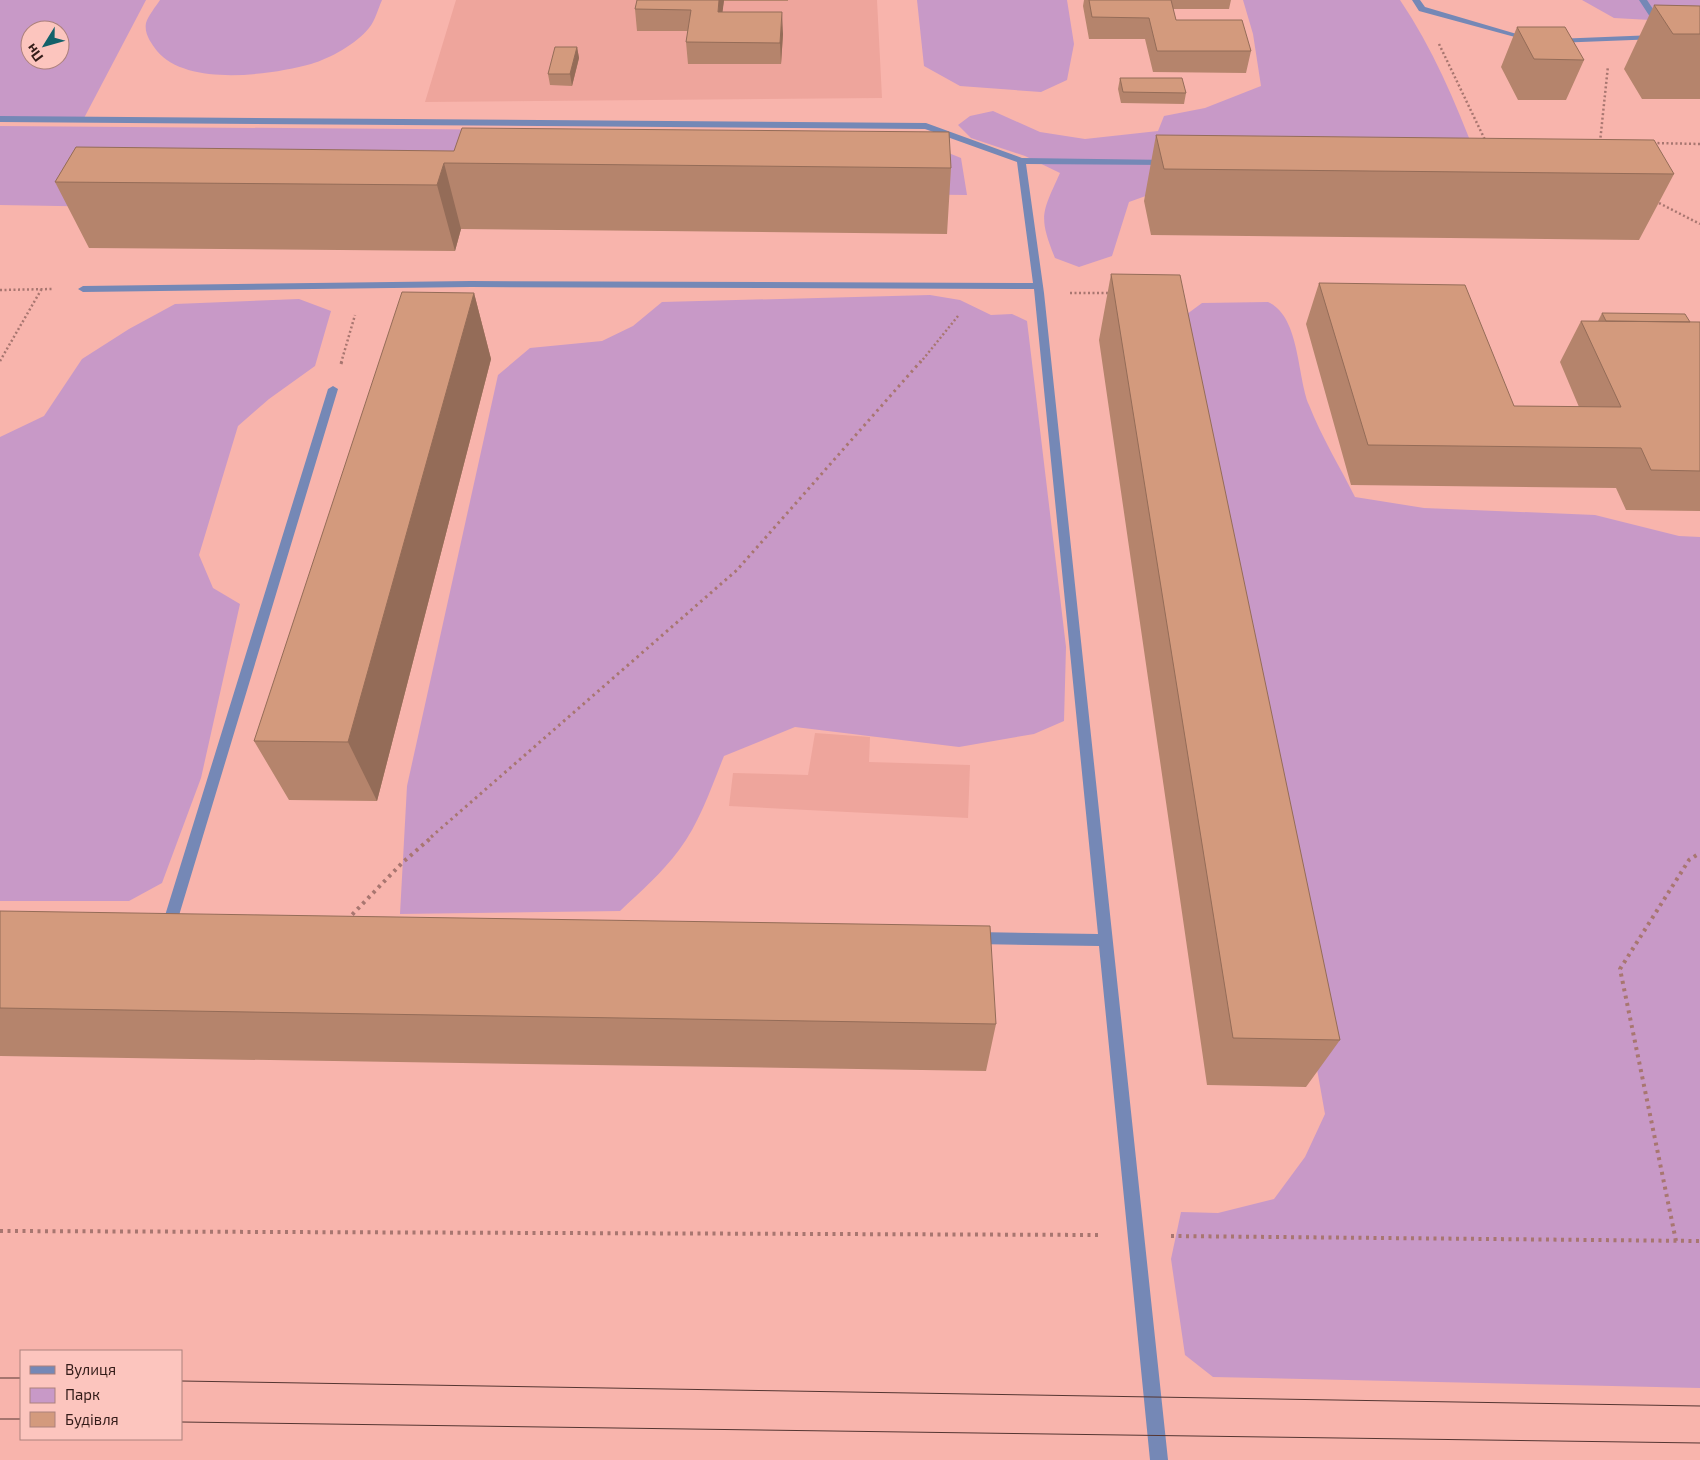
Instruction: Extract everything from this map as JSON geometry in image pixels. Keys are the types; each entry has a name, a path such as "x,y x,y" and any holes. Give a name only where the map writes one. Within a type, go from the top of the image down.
{"lane":[{"path":"1416,0 1422,9 1540,41"},
{"path":"1549,41 1614,39 1665,33 1643,0"},
{"path":"0,119 926,126 1022,161 1180,162"},
{"path":"1022,161 1038,290 1159,1460"},
{"path":"84,289 364,285 982,286 1038,290"},
{"path":"189,922 165,922 333,389"},
{"path":"966,938 1104,940"}],"path":[{"path":"1422,9 1489,148"},
{"path":"1609,142 1600,142 1604,86 1614,39"},
{"path":"1484,139 1494,139"},
{"path":"1645,143 1700,144"},
{"path":"1648,197 1700,224"},
{"path":"333,389 364,285"},
{"path":"341,926 402,863 737,570 906,380 982,286"},
{"path":"0,361 42,289"},
{"path":"0,290 84,289"},
{"path":"1038,290 1117,293"},
{"path":"1676,1241 1620,969 1689,860 1700,853"},
{"path":"0,1231 1136,1235 1700,1241"}],"shaded area":[{"path":"456,0 877,0 882,98 425,102"},
{"path":"815,733 870,737 869,762 970,765 968,818 729,806 733,773 808,775"}],"green space":[{"path":"0,0 146,0 83,120 0,119"},
{"path":"160,0 382,0 375,18 364,34 335,54 311,64 274,72 230,75 208,74 188,70 171,62 157,51 148,38 146,23"},
{"path":"917,0 1067,0 1074,44 1067,80 1041,92 960,86 924,66"},
{"path":"1243,0 1400,0 1423,37 1442,76 1476,156 1154,193 1129,202 1112,256 1079,267 1055,258 1046,233 1044,215 1049,197 1060,173 1025,156 971,138 958,125 970,116 993,111 1040,132 1085,139 1158,131 1164,116 1205,108 1261,86 1253,34"},
{"path":"1582,0 1700,0 1700,26 1669,21 1614,18"},
{"path":"0,126 819,132 919,141 961,158 967,195 485,189 117,207 0,205"},
{"path":"930,295 960,300 991,315 1012,314 1027,321 1066,647 1064,721 1034,734 959,747 795,727 724,756 693,828 679,850 651,882 620,911 400,914 407,786 498,375 530,348 602,341 633,326 662,302"},
{"path":"299,299 331,311 315,366 269,399 238,426 199,555 213,588 240,604 201,778 162,883 129,901 0,901 0,437 44,416 82,359 129,329 175,304"},
{"path":"1268,302 1278,309 1292,333 1309,405 1355,497 1424,508 1595,515 1679,536 1700,537 1700,1388 1213,1377 1185,1355 1171,1259 1181,1212 1218,1213 1274,1199 1305,1157 1325,1114 1183,317 1202,303"}],"building":[{"path":"637,0 719,0 718,12 782,12 780,43 686,42 691,10 635,9"},
{"path":"1089,0 1171,0 1176,20 1242,20 1251,51 1157,51 1149,18 1092,17"},
{"path":"1654,5 1700,6 1700,34 1673,34"},
{"path":"1517,27 1565,27 1584,60 1534,59"},
{"path":"555,47 577,47 570,74 548,74"},
{"path":"1120,78 1182,78 1186,93 1123,92"},
{"path":"462,128 949,132 951,168 444,163 437,185 55,182 76,147 454,151"},
{"path":"1156,135 1654,140 1674,174 1164,169"},
{"path":"1111,274 1180,275 1340,1040 1233,1038"},
{"path":"1319,283 1465,285 1514,406 1621,407 1581,321 1700,322 1700,471 1651,470 1641,448 1368,445"},
{"path":"402,292 474,293 348,742 254,741"},
{"path":"1602,313 1685,314 1690,322 1606,321"},
{"path":"0,911 990,926 996,1024 0,1008"}],"tram line":[{"path":"0,1378 20,1378"},
{"path":"182,1381 1700,1406"},
{"path":"0,1419 20,1419"},
{"path":"182,1422 1700,1443"}]}
